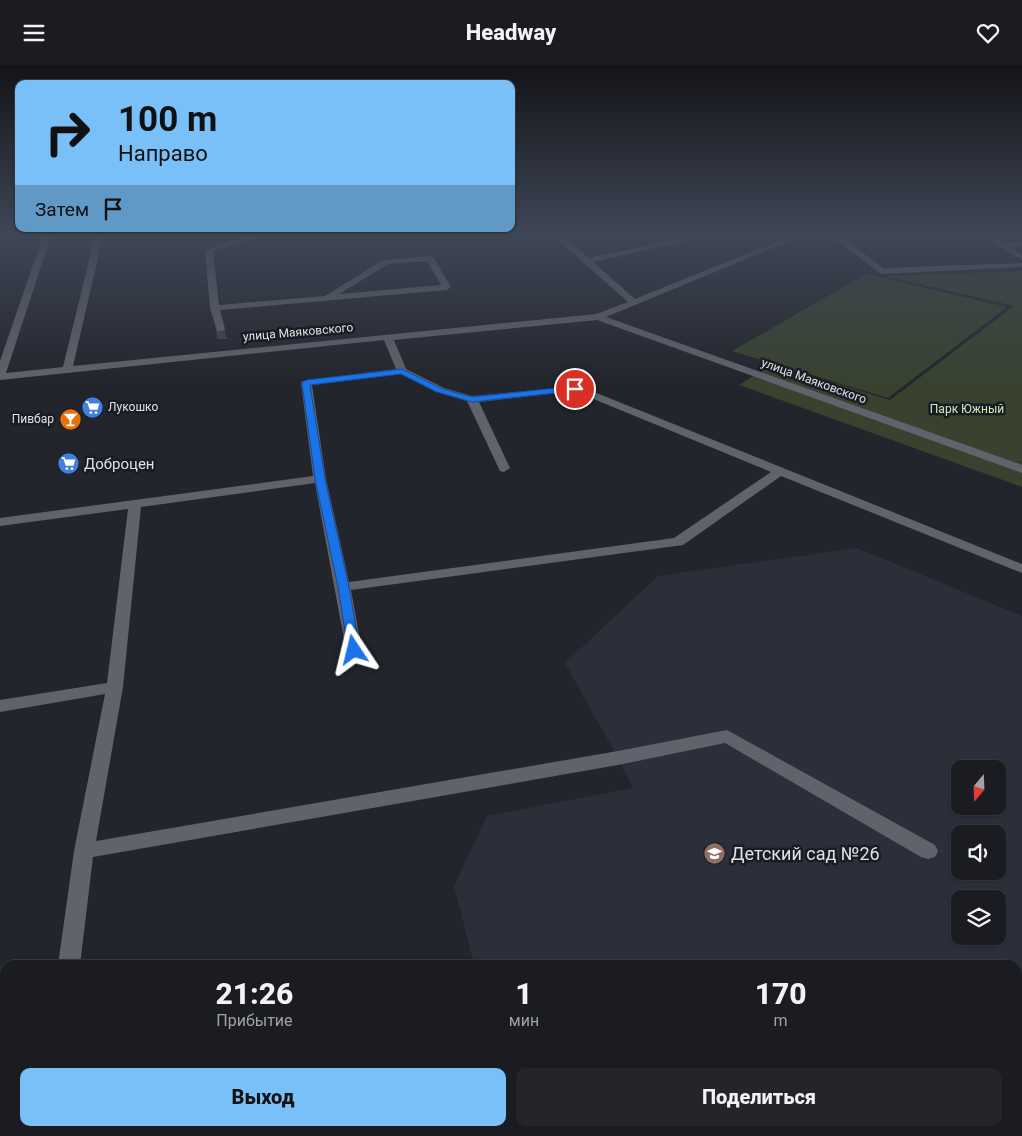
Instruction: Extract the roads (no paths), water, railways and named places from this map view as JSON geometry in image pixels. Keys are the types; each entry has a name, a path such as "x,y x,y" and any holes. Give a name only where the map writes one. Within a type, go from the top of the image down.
{"street":[{"path":"0,376 31,283"},
{"path":"68,371 88,283"},
{"path":"212,283 223,353"},
{"path":"327,299 353,283"},
{"path":"215,308 447,287 445,283"},
{"path":"612,283 634,302"},
{"name":"улица Маяковского","path":"0,376 68,371 223,353 598,317 681,283"},
{"name":"улица Маяковского","path":"598,317 1022,469"},
{"path":"388,338 402,371"},
{"path":"354,650 320,479 306,383 402,371 440,390 472,399 575,389 1022,569"},
{"path":"472,399 504,469"},
{"path":"343,587 678,542 780,471"},
{"path":"0,522 320,479"},
{"path":"70,960 84,851 115,687 135,504"},
{"path":"0,706 115,687"},
{"path":"84,851 599,761 727,736 928,851"}],"tunnel":[{"path":"220,329 222,338"}],"place":[{"name":"Лукошко","path":"92,407"},
{"name":"Пивбар","path":"70,419"},
{"name":"Доброцен","path":"68,464"},
{"name":"Детский сад №26","path":"715,853"}],"park label":[{"name":"Парк Южный","path":"967,409"}]}
